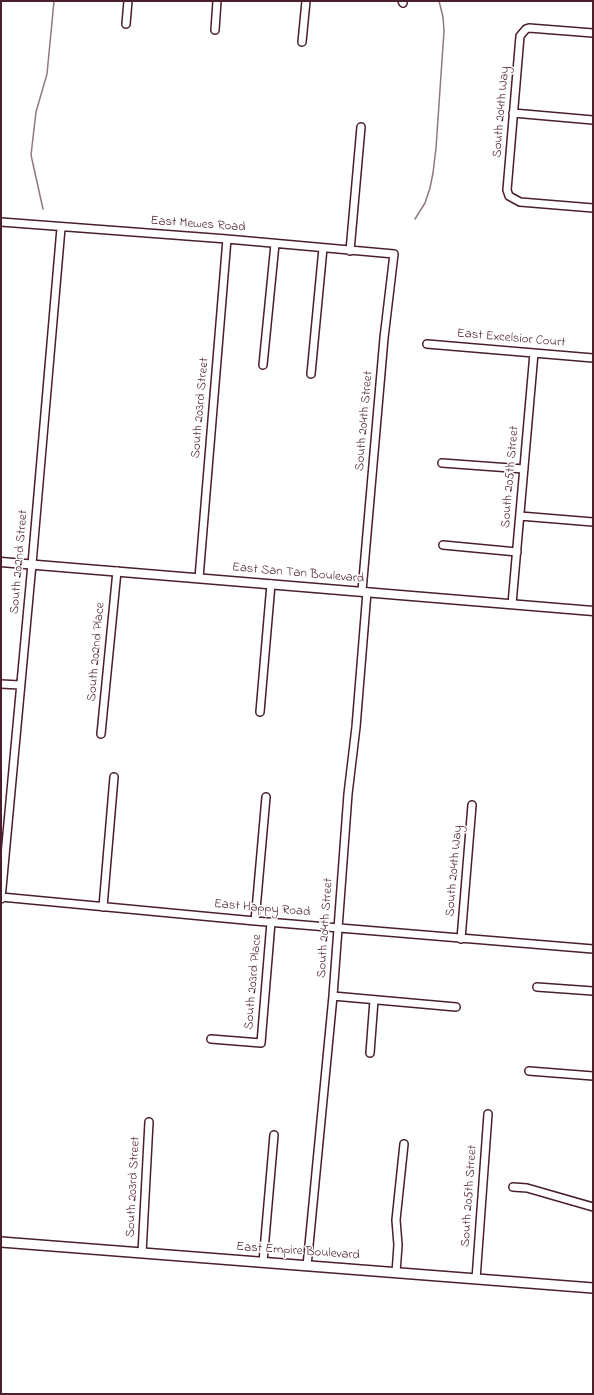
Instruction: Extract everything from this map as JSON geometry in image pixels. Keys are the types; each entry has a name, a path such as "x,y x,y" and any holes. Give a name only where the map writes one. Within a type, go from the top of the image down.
{"main road":[{"name":"East Empire Boulevard","path":"1,1242 593,1288"}],"street":[{"path":"126,24 128,1"},
{"path":"214,30 217,1"},
{"path":"302,42 306,1"},
{"name":"South 204th Way","path":"593,33 529,28 522,31 520,36 507,190 509,196 520,202 593,208"},
{"path":"514,113 593,120"},
{"path":"350,251 361,127"},
{"name":"East Mewes Road","path":"1,222 62,228 227,239 394,254"},
{"name":"South 202nd Street","path":"1,898 62,228"},
{"name":"South 203rd Street","path":"199,578 227,239"},
{"path":"263,365 275,244"},
{"path":"311,374 323,248"},
{"name":"South 204th Street","path":"307,1266 333,996 348,794 356,727 382,354 394,254"},
{"name":"East Excelsior Court","path":"427,344 593,358"},
{"name":"South 205th Street","path":"512,604 534,353"},
{"path":"442,463 524,469"},
{"path":"520,516 593,522"},
{"path":"443,545 517,552"},
{"name":"East San Tan Boulevard","path":"1,562 593,611"},
{"name":"South 202nd Place","path":"102,734 117,571"},
{"path":"260,712 271,584"},
{"path":"1,684 20,685"},
{"path":"102,907 114,777"},
{"name":"South 203rd Place","path":"255,921 266,797"},
{"name":"South 204th Way","path":"461,939 472,805"},
{"name":"East Happy Road","path":"1,898 593,950"},
{"name":"South 203rd Place","path":"211,1039 261,1043 272,922"},
{"path":"537,987 593,992"},
{"path":"333,996 456,1007"},
{"path":"370,1053 374,1000"},
{"path":"529,1071 593,1076"},
{"name":"South 205th Street","path":"476,1279 488,1114"},
{"name":"South 203rd Street","path":"142,1253 149,1122"},
{"path":"263,1262 274,1135"},
{"path":"396,1273 398,1245 396,1220 404,1144"},
{"path":"513,1187 527,1188 593,1207"}],"waterway":[{"path":"43,209 31,155 36,112 47,74 54,1"},
{"path":"415,219 425,203 430,188 436,148 444,31 443,17 439,1"}]}
